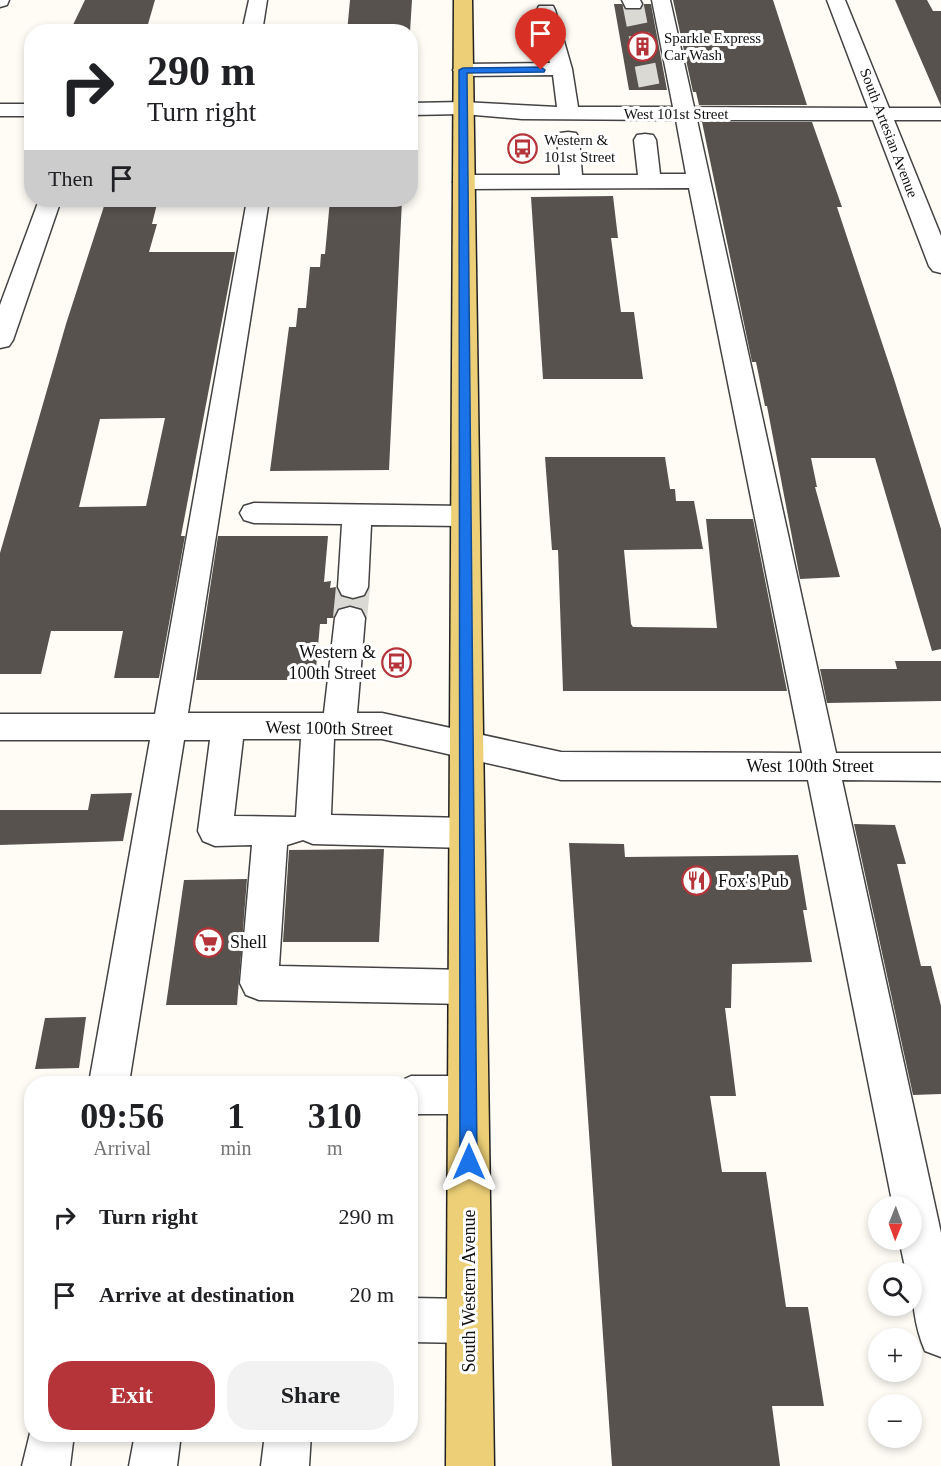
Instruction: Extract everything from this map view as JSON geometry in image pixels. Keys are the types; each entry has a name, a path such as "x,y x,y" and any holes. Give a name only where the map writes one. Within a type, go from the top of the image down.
{"main road":[{"name":"South Western Avenue","path":"463,0 470,1466"}],"street":[{"path":"254,24 258,0"},
{"name":"South Artesian Avenue","path":"836,0 941,267"},
{"path":"642,1 684,114 941,1335"},
{"path":"547,10 562,69 568,113"},
{"path":"463,70 562,69"},
{"path":"650,90 653,114"},
{"name":"West 101st Street","path":"418,109 463,108 522,113 941,114"},
{"path":"0,110 24,110"},
{"path":"568,138 572,182"},
{"path":"645,140 650,181"},
{"path":"464,182 699,181"},
{"path":"0,340 48,207"},
{"path":"110,1076 257,207"},
{"path":"254,513 465,516"},
{"path":"353,587 357,514"},
{"path":"313,829 329,726 350,618"},
{"path":"228,726 215,831 313,829 467,833"},
{"name":"West 100th Street","path":"0,727 382,726 561,766 941,766"},
{"path":"271,830 260,983 467,987"},
{"path":"418,1095 468,1095"},
{"path":"418,1320 469,1321"},
{"path":"46,1466 50,1442"},
{"path":"153,1466 157,1442"},
{"path":"285,1466 287,1442"}],"building":[{"path":"85,0 155,0 148,24 73,24"},
{"path":"350,0 412,0 410,24 348,24"},
{"path":"673,0 773,0 807,105 699,105 696,92 693,92"},
{"path":"895,0 927,0 933,11 941,11 941,106"},
{"name":"Sparkle Express Car Wash","path":"614,4 622,4 626,10 640,10 644,4 651,4 667,90 629,90"},
{"path":"702,122 812,122 842,207 837,207 941,529 941,649 932,651 875,458 811,458 817,487 815,487 840,577 800,579 767,406 765,406 756,362 752,362"},
{"path":"613,196 618,238 611,238 621,312 634,312 643,379 543,379 531,197"},
{"path":"104,207 156,207 152,224 157,224 149,252 235,252 181,536 185,536 159,678 114,678 123,631 51,631 41,674 0,674 0,553 66,324","holes":["165,418 146,506 79,507 100,419"]},
{"path":"329,207 402,207 389,470 270,471 289,327 296,327 298,308 306,308 310,267 320,267 321,254 325,254"},
{"path":"545,457 665,457 670,489 675,489 676,501 694,501 703,549 624,550 633,627 717,628 706,519 753,519 787,691 563,691 558,550 552,550"},
{"path":"218,536 328,536 324,582 331,581 330,588 336,587 341,597 354,600 365,597 364,611 351,605 338,608 333,618 327,618 327,624 320,624 315,680 196,680"},
{"path":"895,661 941,661 941,701 827,703 820,669 897,669"},
{"path":"132,793 123,841 0,845 0,810 88,810 91,794"},
{"path":"854,824 895,825 906,864 897,864 921,966 931,966 941,1006 941,1094 913,1095"},
{"path":"569,843 624,844 625,857 798,855 807,910 803,910 812,962 732,964 731,1008 725,1008 736,1096 710,1096 722,1172 766,1172 786,1307 808,1307 824,1406 772,1406 780,1466 612,1466"},
{"name":"Shell","path":"384,849 379,942 283,942 289,850"},
{"name":"Shell","path":"247,879 237,1005 166,1005 184,880"},
{"path":"86,1017 79,1068 35,1069 45,1018"}],"tunnel":[{"path":"633,4 650,90"},
{"path":"350,618 353,587"}],"place":[{"name":"Sparkle Express Car Wash","path":"643,47"},
{"name":"Western & 101st Street","path":"523,149"},
{"name":"Western & 100th Street","path":"397,662"},
{"name":"Fox's Pub","path":"697,881"},
{"name":"Shell","path":"209,942"}],"route":[{"path":"469,1162 463,70 541,70"}]}
